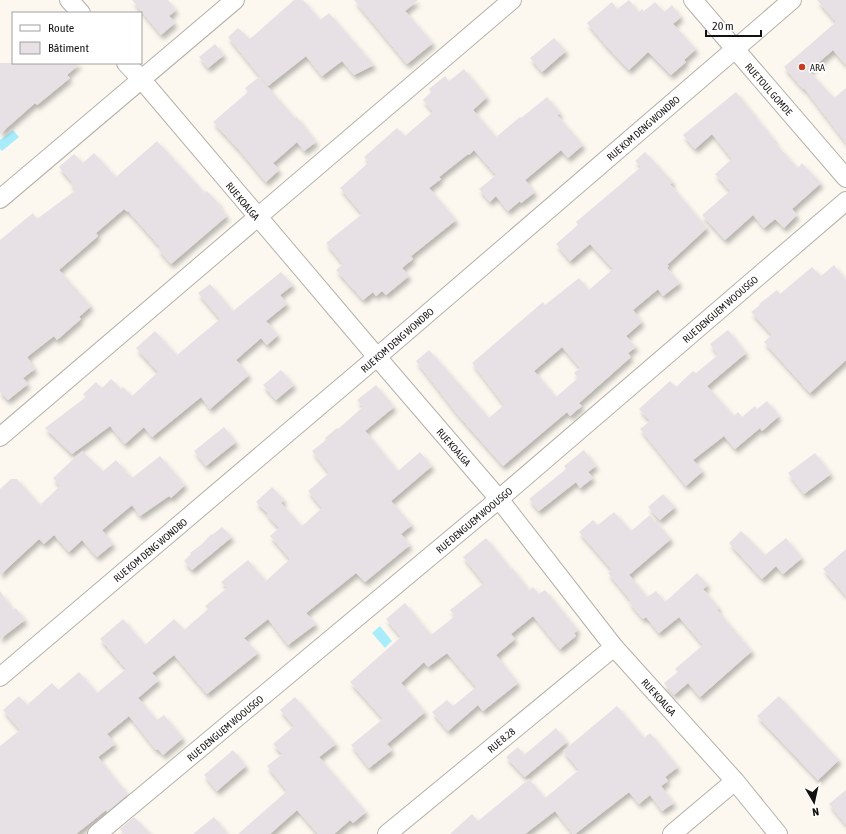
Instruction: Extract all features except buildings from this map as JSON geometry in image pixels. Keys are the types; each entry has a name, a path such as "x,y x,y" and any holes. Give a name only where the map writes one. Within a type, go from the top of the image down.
{"street":[{"path":"69,0 80,12"},
{"path":"0,200 235,0"},
{"path":"0,437 512,0"},
{"name":"RUE TOUL GOMDE","path":"693,0 846,178"},
{"name":"RUE KOM DENG WONDBO","path":"0,677 792,0"},
{"name":"RUE KOALGA","path":"127,64 376,357 500,499 614,647 735,781 778,834"},
{"name":"RUE DENGUEM WOOUSGO","path":"97,834 500,499 846,201"},
{"name":"RUE 8.28","path":"388,834 614,647"},
{"path":"672,834 735,781"}],"water":[{"path":"13,130 19,137 2,151 0,149 0,140"},
{"path":"380,626 392,641 385,648 372,633"}],"place":[{"name":"ARA","path":"802,67"}]}
